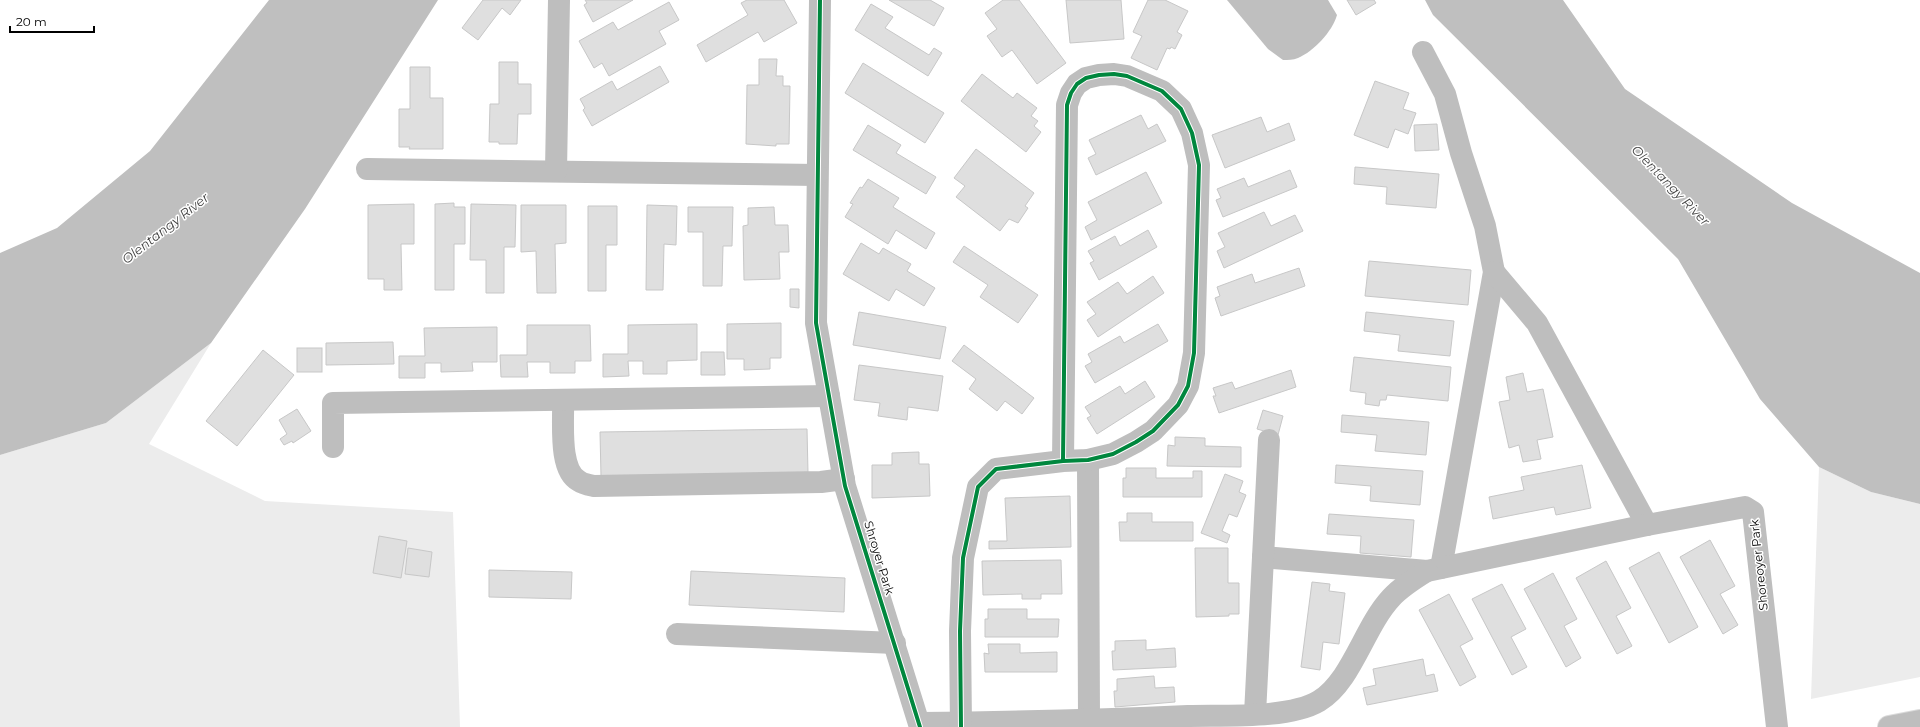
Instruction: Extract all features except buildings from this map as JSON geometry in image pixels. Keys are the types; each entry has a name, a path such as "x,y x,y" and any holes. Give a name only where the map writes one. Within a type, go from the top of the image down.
{"main road":[{"path":"556,171 559,0"},
{"name":"Shroyer Park","path":"820,0 816,324 844,478 920,725"},
{"path":"920,725 961,725 1255,714 1298,710 1319,701 1336,688 1379,614 1390,598 1404,586 1434,569 1494,272 1485,226 1461,154 1445,94 1423,52"},
{"path":"961,725 960,631 963,558 978,487 996,469 1063,461 1088,460 1113,454 1153,431 1178,405 1188,386 1194,353 1199,165 1192,133 1181,109 1162,91 1127,76 1114,74 1086,78 1074,88 1067,105 1063,461"},
{"path":"367,169 817,175"},
{"path":"1263,557 1434,569 1647,524 1537,323 1494,272"},
{"path":"333,447 333,403 829,396"},
{"path":"563,400 564,456 568,469 578,481 594,486 821,482 844,478"},
{"path":"1255,714 1269,440"},
{"path":"1088,460 1089,720"},
{"name":"Shoreoyer Park","path":"1647,524 1745,507 1754,512 1777,727"},
{"path":"677,634 895,643"},
{"path":"1889,727 1920,721"}],"shaded area":[{"path":"211,343 149,444 265,501 453,512 460,727 0,727 0,455 106,423"},
{"path":"1819,467 1871,492 1920,504 1920,677 1811,699"}],"water":[{"name":"Olentangy River","path":"269,0 438,0 305,209 211,343 106,423 0,455 0,253 57,228 150,151"},
{"path":"1227,0 1328,0 1337,15 1327,34 1310,51 1292,60 1283,60 1268,49"},
{"name":"Olentangy River","path":"1425,0 1563,0 1625,89 1792,203 1920,273 1920,504 1871,492 1819,467 1760,399 1678,259 1433,15"}],"cycle path":[{"path":"820,0 816,323 845,486 920,727"},
{"path":"961,727 960,631 963,558 978,487 996,469 1063,461 1088,460 1113,454 1153,431 1178,405 1188,386 1194,353 1199,165 1192,133 1181,109 1162,91 1127,76 1114,74 1086,78 1077,84 1071,93 1067,105 1063,461"}]}
